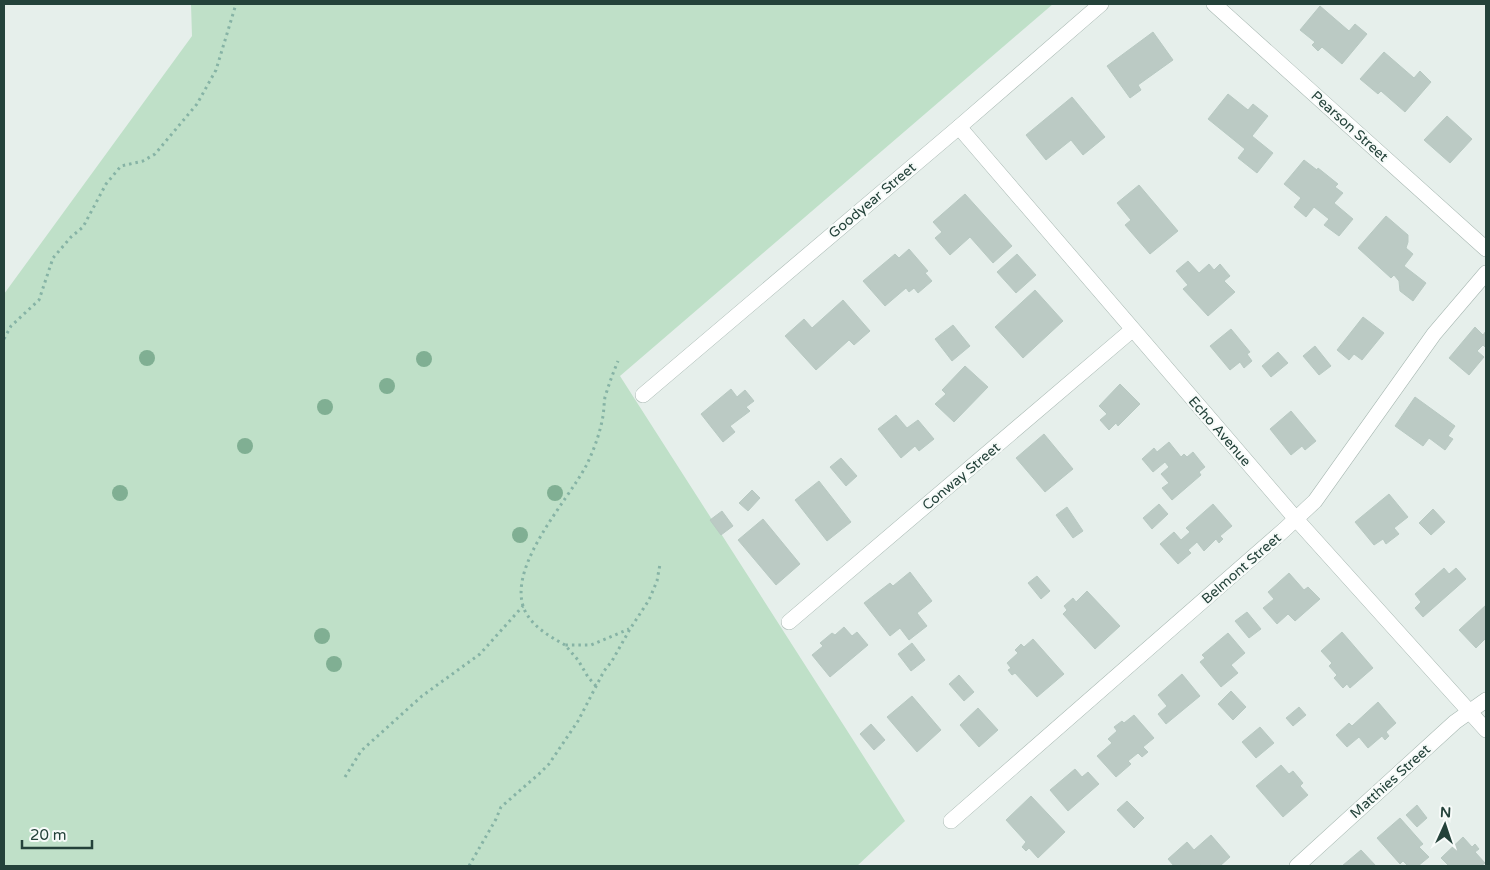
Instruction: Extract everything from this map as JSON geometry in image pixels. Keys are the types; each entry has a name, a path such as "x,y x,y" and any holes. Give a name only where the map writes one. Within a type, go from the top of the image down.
{"street":[{"name":"Goodyear Street","path":"643,396 1100,4"},
{"name":"Pearson Street","path":"1214,4 1486,249"},
{"name":"Echo Avenue","path":"958,127 1296,519 1486,730"},
{"name":"Belmont Street","path":"951,821 1315,501 1434,334 1486,273"},
{"name":"Conway Street","path":"789,622 1132,330"},
{"name":"Matthies Street","path":"1297,866 1455,722 1486,700"}],"path":[{"path":"4,339 11,326 38,300 54,258 71,237 84,227 106,184 121,166 143,161 155,154 197,104 216,70 236,4"},
{"path":"596,686 578,660 564,645 538,628 523,606 520,594 521,580 525,567 546,528 575,485 592,452 603,417 605,398 618,361"},
{"path":"469,866 501,807 549,764 578,722 604,671 616,655 649,600 657,581 660,564"},
{"path":"345,777 361,751 422,696 480,654 523,606"},
{"path":"564,645 591,645 630,629"}],"green space":[{"path":"191,4 1053,4 620,376 905,821 857,866 4,866 4,294 192,36"}],"building":[{"path":"1320,6 1349,31 1355,24 1367,34 1342,64 1322,47 1318,51 1312,45 1315,42 1300,30"},
{"path":"1153,32 1173,60 1138,85 1141,90 1130,98 1107,66"},
{"path":"1384,52 1414,78 1420,71 1431,82 1405,112 1381,91 1378,94 1360,79"},
{"path":"1228,94 1248,110 1253,104 1268,116 1252,136 1273,153 1257,173 1238,158 1245,149 1208,119"},
{"path":"1072,97 1105,137 1083,155 1071,140 1046,160 1026,135"},
{"path":"1447,116 1472,139 1450,163 1424,140"},
{"path":"1304,160 1317,170 1318,168 1338,184 1335,187 1343,193 1334,203 1353,219 1339,236 1324,225 1329,219 1314,207 1306,217 1294,207 1301,198 1284,184"},
{"path":"1139,185 1178,231 1150,254 1125,225 1131,220 1117,203"},
{"path":"965,194 1012,246 993,263 970,237 950,255 935,238 942,232 933,222"},
{"path":"1386,216 1408,235 1406,248 1413,254 1404,266 1426,283 1413,301 1400,291 1399,281 1394,275 1391,278 1358,248"},
{"path":"909,249 928,271 925,273 932,281 918,293 914,288 909,292 906,288 885,306 863,281 895,254 899,258"},
{"path":"1017,254 1036,275 1016,293 997,272"},
{"path":"1188,261 1199,273 1209,264 1214,270 1220,264 1230,276 1224,281 1235,292 1208,316 1183,289 1188,285 1176,271"},
{"path":"1035,290 1063,321 1023,358 995,327"},
{"path":"843,300 870,331 854,345 849,340 816,370 785,336 804,319 812,328"},
{"path":"1363,317 1384,333 1362,360 1354,354 1349,360 1337,350"},
{"path":"953,325 970,346 952,361 935,339"},
{"path":"1475,327 1483,335 1486,331 1486,348 1483,345 1477,351 1484,357 1469,375 1449,358"},
{"path":"1231,329 1250,352 1247,354 1252,361 1244,368 1240,362 1230,370 1210,346"},
{"path":"1315,346 1331,366 1319,375 1303,356"},
{"path":"1278,352 1288,363 1271,377 1262,366"},
{"path":"965,366 988,387 954,422 935,404 946,394 942,390"},
{"path":"1120,384 1140,404 1118,426 1116,423 1109,430 1100,420 1107,414 1099,406"},
{"path":"731,389 737,397 745,390 754,401 746,407 750,411 730,426 735,432 723,442 701,414"},
{"path":"1415,397 1455,426 1448,436 1453,439 1445,450 1429,438 1423,446 1395,426"},
{"path":"1291,411 1316,441 1305,450 1302,446 1291,455 1270,429"},
{"path":"896,415 907,428 918,420 934,439 919,451 915,446 901,458 878,429"},
{"path":"1044,434 1073,469 1045,492 1016,458"},
{"path":"1169,442 1181,457 1184,454 1187,457 1193,452 1205,467 1199,472 1201,475 1172,500 1162,488 1169,483 1161,474 1169,467 1165,462 1153,472 1142,459 1154,448 1157,452"},
{"path":"841,458 857,476 846,486 830,467"},
{"path":"819,481 851,522 827,541 795,500"},
{"path":"752,490 760,498 748,511 739,503"},
{"path":"1389,494 1408,517 1394,528 1399,534 1386,544 1383,539 1374,545 1355,522"},
{"path":"1159,504 1168,514 1152,529 1143,518"},
{"path":"1213,504 1232,526 1220,536 1223,539 1219,543 1216,539 1204,551 1197,542 1188,550 1191,553 1178,564 1160,544 1174,532 1181,540 1190,532 1186,528"},
{"path":"1067,507 1083,531 1073,538 1056,515"},
{"path":"1433,509 1445,522 1431,535 1419,523"},
{"path":"722,511 733,526 721,535 710,520"},
{"path":"763,519 800,564 776,585 738,540"},
{"path":"1444,568 1449,574 1456,568 1466,579 1423,617 1415,608 1421,602 1415,594"},
{"path":"910,572 932,601 917,613 927,626 909,640 900,628 890,636 864,603 890,583 893,586"},
{"path":"1289,573 1304,590 1308,587 1320,599 1295,621 1288,614 1277,624 1263,608 1274,599 1268,592"},
{"path":"1037,576 1050,591 1041,599 1028,583"},
{"path":"1087,591 1120,626 1095,649 1063,614 1067,610 1064,606 1073,598 1076,602"},
{"path":"1486,605 1486,638 1476,648 1459,630"},
{"path":"1247,612 1261,629 1249,638 1235,621"},
{"path":"844,627 852,636 857,632 868,645 830,677 812,655 823,646 820,643 832,633 835,635"},
{"path":"1342,632 1373,668 1350,688 1347,684 1343,688 1334,678 1337,675 1329,666 1332,663 1321,651"},
{"path":"1228,633 1245,653 1231,665 1238,673 1221,687 1200,662 1205,658 1202,655"},
{"path":"1033,639 1064,674 1037,697 1015,673 1012,675 1008,670 1011,668 1007,663 1018,653 1015,650 1021,644 1024,647"},
{"path":"912,643 925,660 911,671 898,654"},
{"path":"1182,674 1200,696 1166,724 1158,714 1167,706 1158,695"},
{"path":"959,675 974,692 964,701 949,684"},
{"path":"1231,691 1246,707 1233,720 1218,704"},
{"path":"912,696 941,730 917,752 887,717"},
{"path":"1378,702 1396,723 1386,732 1389,736 1385,740 1382,736 1368,748 1359,737 1347,747 1336,735 1349,723 1352,726"},
{"path":"1299,707 1306,715 1293,726 1286,718"},
{"path":"978,708 998,730 979,747 960,725"},
{"path":"1134,715 1154,738 1143,747 1148,752 1142,757 1138,753 1128,761 1131,764 1116,777 1097,756 1112,743 1108,739 1117,731 1114,727 1122,721 1124,723"},
{"path":"871,724 885,740 874,750 860,734"},
{"path":"1260,727 1274,743 1256,758 1242,742"},
{"path":"1281,765 1289,774 1293,771 1303,783 1300,786 1308,795 1283,817 1256,786"},
{"path":"1075,769 1082,777 1088,772 1099,784 1068,811 1050,790"},
{"path":"1031,796 1065,832 1038,858 1029,848 1026,851 1022,847 1026,842 1006,820"},
{"path":"1127,801 1144,818 1134,828 1117,810"},
{"path":"1417,805 1427,818 1417,827 1406,815"},
{"path":"1400,818 1423,844 1419,847 1429,857 1418,866 1408,866 1403,861 1400,864 1377,838"},
{"path":"1211,835 1230,857 1220,866 1202,866 1200,864 1197,866 1174,866 1168,859 1187,842 1194,850"},
{"path":"1463,837 1472,847 1475,844 1479,849 1475,852 1485,863 1481,866 1449,866 1441,858"},
{"path":"1361,850 1376,866 1342,866"}]}
